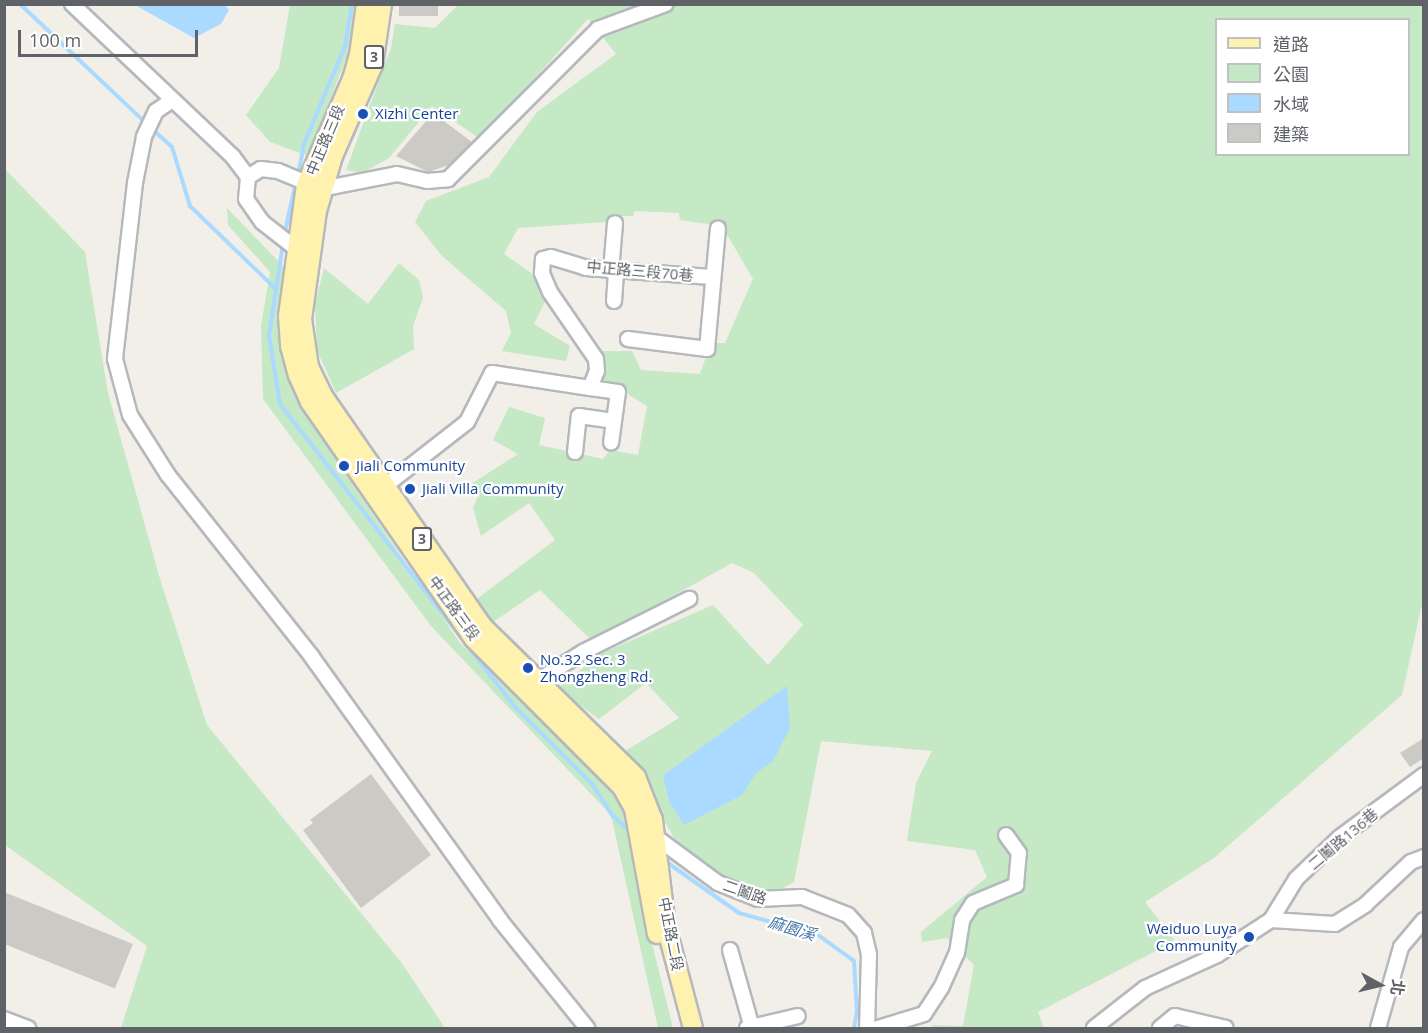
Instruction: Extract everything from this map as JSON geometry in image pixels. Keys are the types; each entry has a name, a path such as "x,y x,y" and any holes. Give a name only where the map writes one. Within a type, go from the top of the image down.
{"main road":[{"name":"中正路三段","path":"366,4 359,55 314,187 303,254 288,316 290,346 310,402 474,639 622,787 648,840"},
{"name":"中正路三段","path":"314,187 373,65 382,4"},
{"name":"中正路三段","path":"303,254 302,319 309,367 323,396 482,626 536,682 615,753 636,777 648,840"},
{"name":"中正路二段","path":"648,840 652,915 681,1029"},
{"name":"中正路二段","path":"648,840 666,926 693,1029"}],"street":[{"path":"72,4 233,157 248,177 246,199 262,222 303,254"},
{"path":"248,177 261,169 278,171 314,187 396,174 427,181 448,179 598,29 666,4"},
{"path":"171,100 156,111 144,136 135,183 115,359 130,415 168,475 312,657 500,920 587,1029"},
{"path":"614,301 615,223"},
{"path":"628,339 707,349 718,228"},
{"name":"中正路三段70巷","path":"590,388 597,371 596,359 550,292 541,265 543,259 551,257 586,268 614,271 712,277"},
{"path":"385,486 467,422 492,373 618,392 611,443"},
{"path":"575,452 579,416 614,421"},
{"path":"536,682 583,652 689,599"},
{"name":"二鬮路136巷","path":"1094,1029 1145,988 1217,955 1271,920 1296,879 1339,838 1424,776"},
{"path":"878,1029 924,1014 942,986 957,953 962,920 973,903 1016,885 1019,853 1006,835"},
{"name":"二鬮路","path":"648,840 718,883 758,900 802,897 848,915 864,933 869,954 867,1029"},
{"path":"1271,920 1335,924 1365,905 1411,862 1424,857"},
{"path":"1378,1029 1401,947 1424,920"},
{"path":"730,950 750,1028 798,1016"},
{"path":"1160,1029 1175,1016 1226,1029"},
{"path":"4,1018 28,1029"}],"green space":[{"path":"290,5 355,5 351,46 308,156 270,142 246,115 279,68"},
{"path":"458,5 1423,5 1424,595 1402,695 1214,858 1145,902 1175,941 1038,1012 1044,1028 933,1028 932,1025 963,1026 974,965 947,938 922,942 921,932 987,877 975,850 907,841 916,783 932,751 821,741 794,882 772,894 722,876 674,838 639,775 622,753 679,718 646,683 599,719 557,689 600,654 713,605 768,665 803,625 754,573 732,563 592,641 540,590 490,624 474,601 555,540 529,503 481,536 473,508 478,496 468,486 518,454 493,440 509,407 545,418 539,445 603,459 610,450 638,455 647,406 600,377 601,351 632,351 641,370 700,374 711,343 725,343 753,279 722,226 680,220 679,213 635,211 633,216 611,216 606,222 518,228 504,254 531,273 548,296 534,324 570,346 566,361 502,351 511,333 506,311 442,256 415,222 426,201 489,177 537,112 616,54 588,19 480,139 432,106 389,158 362,173 346,170 391,48 395,24 435,28","holes":["787,687 773,761 755,773 663,775"]},
{"path":"4,168 85,252 108,393 160,579 207,725 401,962 445,1028 121,1028 147,946 5,845"},
{"path":"227,208 283,266 287,279 285,360 303,411 460,643 591,764 627,814 646,919 673,1028 658,1028 611,815 431,626 263,399 261,326 270,272 228,225"},
{"path":"399,263 419,280 423,298 413,326 414,349 336,393 317,350 315,304 324,268 368,304"}],"water":[{"path":"135,5 225,5 229,10 221,24 194,38"},
{"path":"787,686 790,728 773,761 756,773 742,795 684,825 669,801 663,775"}],"building":[{"path":"399,4 438,4 438,16 399,16"},
{"path":"433,113 472,142 449,165 428,172 396,156"},
{"path":"1424,738 1424,758 1410,767 1400,753"},
{"path":"371,774 431,855 361,908 303,830 313,823 310,820"},
{"path":"4,892 133,944 115,989 4,944"}],"waterway":[{"path":"20,4 146,123"},
{"path":"298,175 304,144 345,46 352,4"},
{"path":"151,128 172,147 190,206 275,288"},
{"path":"284,236 296,182"},
{"path":"283,244 269,336 280,404 514,706 592,784 613,816 632,833"},
{"name":"麻園溪","path":"665,861 739,913 818,935 854,961 857,1012 854,1028"}],"place":[{"name":"Xizhi Center","path":"363,114"},
{"name":"Jiali Community","path":"344,466"},
{"name":"Jiali Villa Community","path":"410,489"},
{"name":"No.32 Sec. 3 Zhongzheng Rd.","path":"528,668"},
{"name":"Weiduo Luya Community","path":"1249,937"}]}
